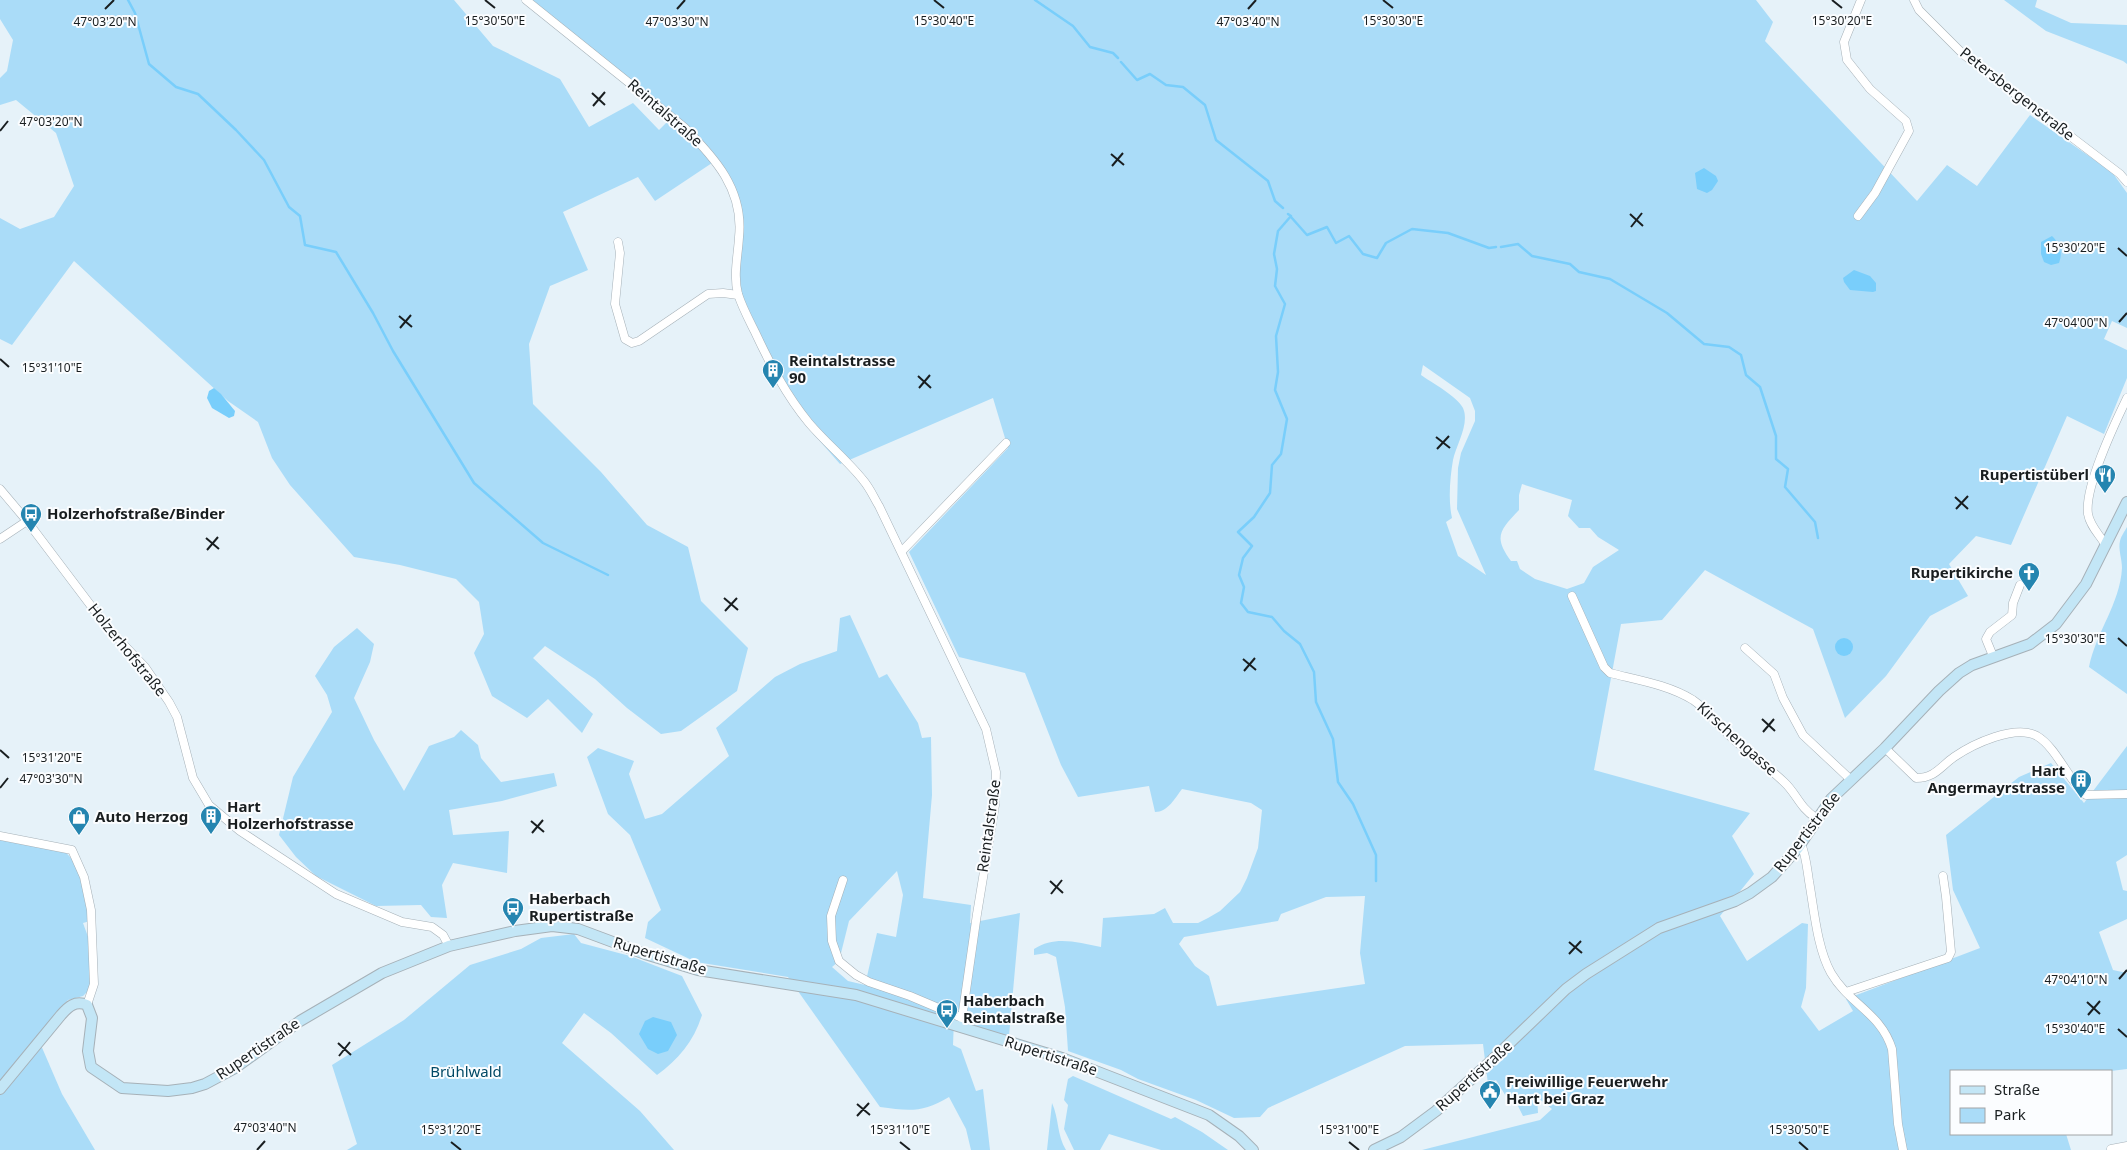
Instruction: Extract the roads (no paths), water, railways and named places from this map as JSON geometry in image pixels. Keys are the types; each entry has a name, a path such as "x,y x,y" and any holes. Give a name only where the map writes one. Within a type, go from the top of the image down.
{"main road":[{"name":"Rupertistraße","path":"1374,1150 1401,1137 1436,1111 1566,989 1586,974 1659,928 1719,908 1750,893 1782,867 1801,844 1830,799 1959,673 1992,656 2030,644 2056,624 2082,591 2127,502"},
{"name":"Rupertistraße","path":"87,1005 92,1018 88,1051 91,1067 122,1088 168,1091 192,1088 205,1084 235,1068 293,1026 341,995 382,973 449,946 515,931 552,926 578,929 645,954 698,970 856,995 1062,1058 1197,1110 1221,1122 1240,1136 1253,1150"},
{"path":"0,1089 67,1008 76,1004 87,1005"}],"street":[{"name":"Reintalstraße","path":"526,0 684,127 708,150 720,166 737,200 740,235 735,280 738,295 774,372 785,391 809,423 864,482 902,551 986,729 996,772 995,805 962,1018 966,1030"},
{"path":"1858,216 1875,193 1909,131 1906,122 1870,89 1847,60 1844,42 1861,0"},
{"name":"Petersbergenstraße","path":"1914,0 1919,10 1964,55 2120,174 2127,182"},
{"path":"618,242 620,253 615,304 625,339 632,343 639,341 708,294 723,292 738,295"},
{"path":"2105,544 2091,524 2088,505 2095,474 2127,398"},
{"path":"902,551 1006,443"},
{"name":"Holzerhofstraße","path":"0,489 27,521 107,626 145,668 169,702 177,717 192,778 209,805 240,831 336,894 402,922 432,927 443,935 449,946"},
{"path":"0,539 27,521"},
{"path":"1992,656 1986,640 1990,632 2012,615 2013,603 2020,585"},
{"name":"Kirschengasse","path":"1572,596 1604,667 1610,673 1675,690 1693,700 1706,710 1716,723 1742,747 1784,782 1799,804 1816,818"},
{"path":"1745,648 1774,674 1783,698 1803,735 1850,779"},
{"path":"1884,748 1916,778 1923,778 1933,775 1954,757 1973,746 2009,733 2029,733 2044,742 2080,790 2086,795 2127,794"},
{"path":"0,836 72,850 84,877 91,910 94,984 87,1005"},
{"path":"1801,844 1806,858 1826,963 1837,983 1852,1000 1875,1018 1888,1038 1892,1049 1898,1124 1903,1150"},
{"path":"1846,992 1948,958 1951,952 1943,876"},
{"path":"843,880 831,916 832,941 839,961 856,975 869,982 910,996 962,1018"},
{"path":"2111,1149 2127,1146"}],"waterway":[{"path":"128,0 135,13 149,64 176,87 198,94 264,160 289,207 300,216 305,245 336,252 373,313 393,351 474,483 543,543 608,575"},
{"path":"1035,0 1073,26 1090,47 1113,53 1118,58"},
{"path":"1121,62 1137,80 1150,74 1166,85 1183,87 1205,105 1216,140 1268,181 1275,201 1283,208"},
{"path":"1288,214 1291,216 1278,231 1274,254 1277,269 1275,286 1285,304 1276,336 1278,372 1275,390 1287,419 1281,454 1272,465 1270,493 1254,517 1238,532 1252,546 1243,558 1239,575 1244,587 1241,603 1248,612 1272,617 1284,631 1300,644 1314,672 1316,702 1333,739 1338,782 1353,804 1376,855 1376,881"},
{"path":"1291,217 1307,235 1327,227 1336,243 1349,236 1363,254 1377,258 1386,243 1412,229 1448,233 1489,248 1496,247"},
{"path":"1501,247 1518,244 1532,256 1570,264 1579,272 1610,279 1667,313 1704,344 1729,347 1741,355 1746,375 1760,387 1776,436 1776,459 1788,469 1785,487 1815,522 1818,538"}],"place":[{"name":"Reintalstrasse 90","path":"773,389"},
{"name":"Rupertistüberl","path":"2105,494"},
{"name":"Holzerhofstraße/Binder","path":"31,533"},
{"name":"Rupertikirche","path":"2029,592"},
{"name":"Hart Angermayrstrasse","path":"2081,799"},
{"name":"Hart Holzerhofstrasse","path":"211,835"},
{"name":"Auto Herzog","path":"79,836"},
{"name":"Haberbach Rupertistraße","path":"513,927"},
{"name":"Haberbach Reintalstraße","path":"947,1029"},
{"name":"Freiwillige Feuerwehr Hart bei Graz","path":"1490,1110"}],"park label":[{"name":"Brühlwald","path":"466,1072"}]}
